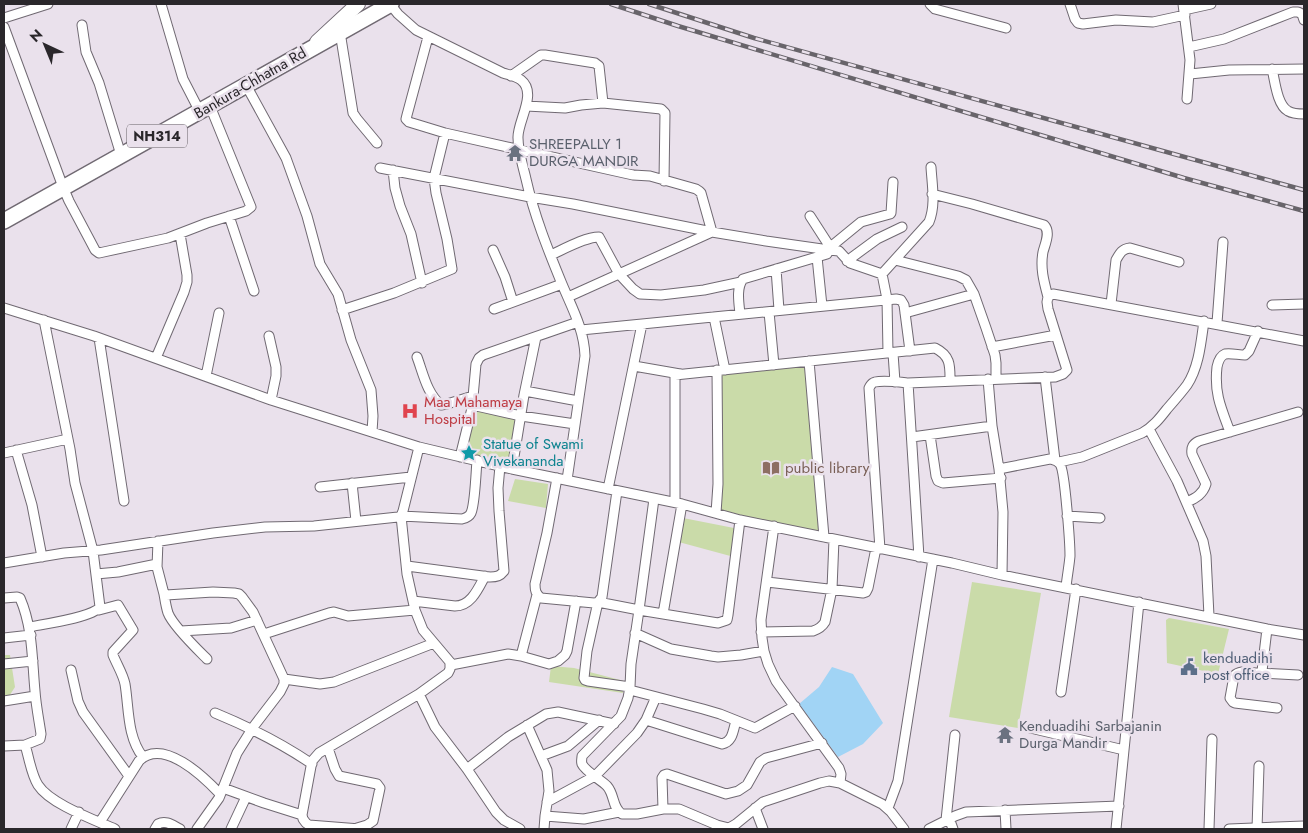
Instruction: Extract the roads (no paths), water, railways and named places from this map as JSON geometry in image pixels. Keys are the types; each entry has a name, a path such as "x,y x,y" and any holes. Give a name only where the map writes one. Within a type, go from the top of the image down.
{"highway":[{"name":"Bankura-Chhatna Rd","path":"4,221 391,4"}],"main road":[{"path":"309,50 358,4"}],"street":[{"path":"4,18 48,4"},
{"path":"4,27 63,187 95,250 99,253 161,240 250,209 251,207 205,109 183,79 161,4"},
{"path":"391,4 398,14 416,30 494,69 522,80 528,93 518,136 519,149 530,197 584,339 584,356 567,480"},
{"path":"930,4 935,9 1006,28"},
{"path":"1073,4 1075,20 1083,24 1116,20 1153,22 1184,10 1211,4"},
{"path":"1184,10 1190,60 1187,99"},
{"path":"1189,47 1224,39 1293,12 1302,14 1304,20"},
{"path":"82,26 86,52 99,83 121,156"},
{"path":"340,32 353,112 377,143"},
{"path":"428,37 406,119 409,122 445,134 633,175 647,176 699,191 712,232"},
{"path":"511,76 540,55 595,63 598,66 603,104"},
{"path":"1272,69 1282,107 1290,112 1304,114"},
{"path":"1190,74 1229,70 1304,69"},
{"path":"246,85 286,158 307,216 320,264 338,294 351,340 371,390 372,432"},
{"path":"526,106 565,108 603,104 661,109 665,113 664,181"},
{"path":"342,310 394,294 452,269 434,178 445,134"},
{"path":"882,274 929,222 932,215 931,167"},
{"path":"380,168 712,232 784,244 829,249 838,251 847,261 882,274"},
{"path":"393,170 400,206 411,234 422,283"},
{"path":"551,255 596,237 599,238 619,274 636,292 646,295 660,295 704,290 741,282 746,278 827,254 829,249 861,222 891,213 893,182"},
{"path":"766,582 832,589 859,594 866,592 878,548 869,392 871,384 875,382 908,383 1055,377 1067,370 1048,310 1048,297 1042,271 1043,254 1048,233 1047,228 1044,225 932,194"},
{"path":"229,216 254,291"},
{"path":"810,216 829,249"},
{"path":"847,261 877,239 902,227"},
{"path":"568,298 712,232"},
{"path":"156,358 187,282 180,234"},
{"path":"1217,323 1223,242"},
{"path":"1111,304 1116,260 1124,249 1130,248 1179,262"},
{"path":"493,250 505,277 513,302"},
{"path":"817,257 822,306"},
{"path":"894,260 958,276 966,280 974,294 996,363 992,379 992,426 1000,474 1003,512 1002,575"},
{"path":"776,269 779,310"},
{"path":"882,274 887,299 890,353 895,382"},
{"path":"740,314 739,288 741,282"},
{"path":"494,309 562,284"},
{"path":"905,313 974,294"},
{"path":"1048,297 1053,294 1217,323 1304,341"},
{"path":"460,457 473,400 476,364 480,358 536,337 580,326 642,324 887,299 901,300 904,306 910,351"},
{"path":"1272,305 1304,304"},
{"path":"4,308 100,338 271,400 419,447 512,469 679,503 740,520 1304,636"},
{"path":"769,312 774,365"},
{"path":"206,376 218,314"},
{"path":"714,317 721,370 716,513"},
{"path":"44,320 80,508 93,551 99,610"},
{"path":"930,435 936,476 939,482 943,483 1000,474 1050,459 1057,461 1086,456 1149,429 1158,421 1188,384 1200,350 1204,321"},
{"path":"642,324 613,490 602,597 598,602 587,651 584,678 588,681 630,689 712,711 755,728 795,706"},
{"path":"1230,432 1216,387 1218,363 1220,358 1226,354 1245,354 1249,351 1258,331"},
{"path":"992,347 1056,335"},
{"path":"269,336 276,367 271,400"},
{"path":"512,469 536,337"},
{"path":"100,338 124,501"},
{"path":"663,614 679,503 675,375 935,348 945,354 949,362 950,381"},
{"path":"417,357 430,390 435,399 441,404 473,400 521,416 575,424"},
{"path":"809,361 824,537"},
{"path":"634,366 680,374"},
{"path":"1045,377 1057,461 1062,471 1070,556 1071,588 1061,692"},
{"path":"908,383 919,557"},
{"path":"525,391 578,401"},
{"path":"1187,502 1199,496 1205,489 1206,484 1192,454 1191,448 1194,444 1298,412"},
{"path":"912,437 992,426"},
{"path":"1149,429 1177,481 1203,541 1209,616"},
{"path":"4,453 68,438"},
{"path":"328,748 339,776 377,784 380,788 372,821 367,826 359,829 309,825 306,823 302,815 315,757 328,748 419,694 448,673 451,665 423,630 414,605 407,566 401,516 419,447"},
{"path":"16,450 32,506 42,557"},
{"path":"4,563 213,532 254,528 314,526 401,516 462,520 470,514 473,504 477,460"},
{"path":"407,566 497,577 504,571 498,511 500,466"},
{"path":"320,487 411,477"},
{"path":"521,656 537,595 535,589 537,576 547,533 556,478"},
{"path":"352,483 356,521"},
{"path":"619,812 611,791 583,766 582,756 621,716 628,698 654,499"},
{"path":"1067,516 1100,518"},
{"path":"537,595 541,598 549,599 598,602 718,623 726,620 728,615 740,520"},
{"path":"774,526 761,620 764,651 776,681 839,768 840,783"},
{"path":"761,632 813,631 821,627 825,622 832,589 834,539"},
{"path":"158,541 158,571 170,618 191,644 207,659"},
{"path":"888,808 898,782 934,559"},
{"path":"96,574 118,572 157,564"},
{"path":"264,634 334,612 348,616 414,605 462,606 469,601 485,576"},
{"path":"164,594 213,592 239,594 248,603 284,679 280,692 252,729 235,756 222,791 214,805 196,829"},
{"path":"4,598 20,598 30,631 35,696 41,737 25,744 4,746"},
{"path":"451,665 508,654 549,664 558,661 567,651 576,601"},
{"path":"1116,829 1139,602"},
{"path":"4,638 118,605 133,630 113,652 113,655 123,678 133,736 142,757"},
{"path":"181,631 230,628 257,620"},
{"path":"1259,674 1263,668 1267,629"},
{"path":"635,633 671,649 710,656 732,656 764,651"},
{"path":"284,679 326,684 347,678 434,643"},
{"path":"4,664 33,661"},
{"path":"71,670 78,701 83,712 129,776"},
{"path":"1277,708 1236,704 1231,701 1235,674 1238,672 1298,675"},
{"path":"419,694 435,727 467,768 496,812 504,820 520,829"},
{"path":"4,701 35,696"},
{"path":"547,802 595,776 634,737 646,720 656,697"},
{"path":"467,768 497,744 546,714 558,712 614,724"},
{"path":"215,713 252,729 291,750 312,764"},
{"path":"541,756 568,746 599,720"},
{"path":"646,720 722,744 728,742 731,738 736,721"},
{"path":"527,725 546,766 548,776 549,791 544,829"},
{"path":"1026,727 1124,750"},
{"path":"953,829 948,819 955,735"},
{"path":"1209,829 1212,739"},
{"path":"25,744 35,779 39,786 56,801 115,829"},
{"path":"663,809 662,778 664,775 667,774 726,794 738,791 748,785 760,762 766,758 822,744"},
{"path":"100,822 139,760 153,753 176,759 222,791 302,815"},
{"path":"1257,828 1259,766"},
{"path":"545,816 584,819 619,812 622,814 637,814 663,809 678,809 729,828 763,802 820,783 829,782 840,783 882,804 888,808 904,829"},
{"path":"231,829 246,797"},
{"path":"930,829 966,812 1119,806"},
{"path":"755,808 763,829"},
{"path":"1005,810 1006,829"},
{"path":"71,829 79,812"},
{"path":"155,829 158,824 165,822 180,829"},
{"path":"1229,829 1303,827"}],"water":[{"path":"832,667 853,674 883,723 863,744 838,757 799,704 819,687"}],"railway":[{"path":"611,4 678,26 1184,178 1304,211"},
{"path":"649,4 754,38 1304,190"}],"place":[{"name":"SHREEPALLY 1 DURGA MANDIR","path":"515,153"},
{"name":"Maa Mahamaya Hospital","path":"410,411"},
{"name":"Statue of Swami Vivekananda","path":"469,453"},
{"name":"public library","path":"771,468"},
{"name":"kenduadihi post office","path":"1189,667"},
{"name":"Kenduadihi Sarbajanin Durga Mandir","path":"1005,735"}]}
